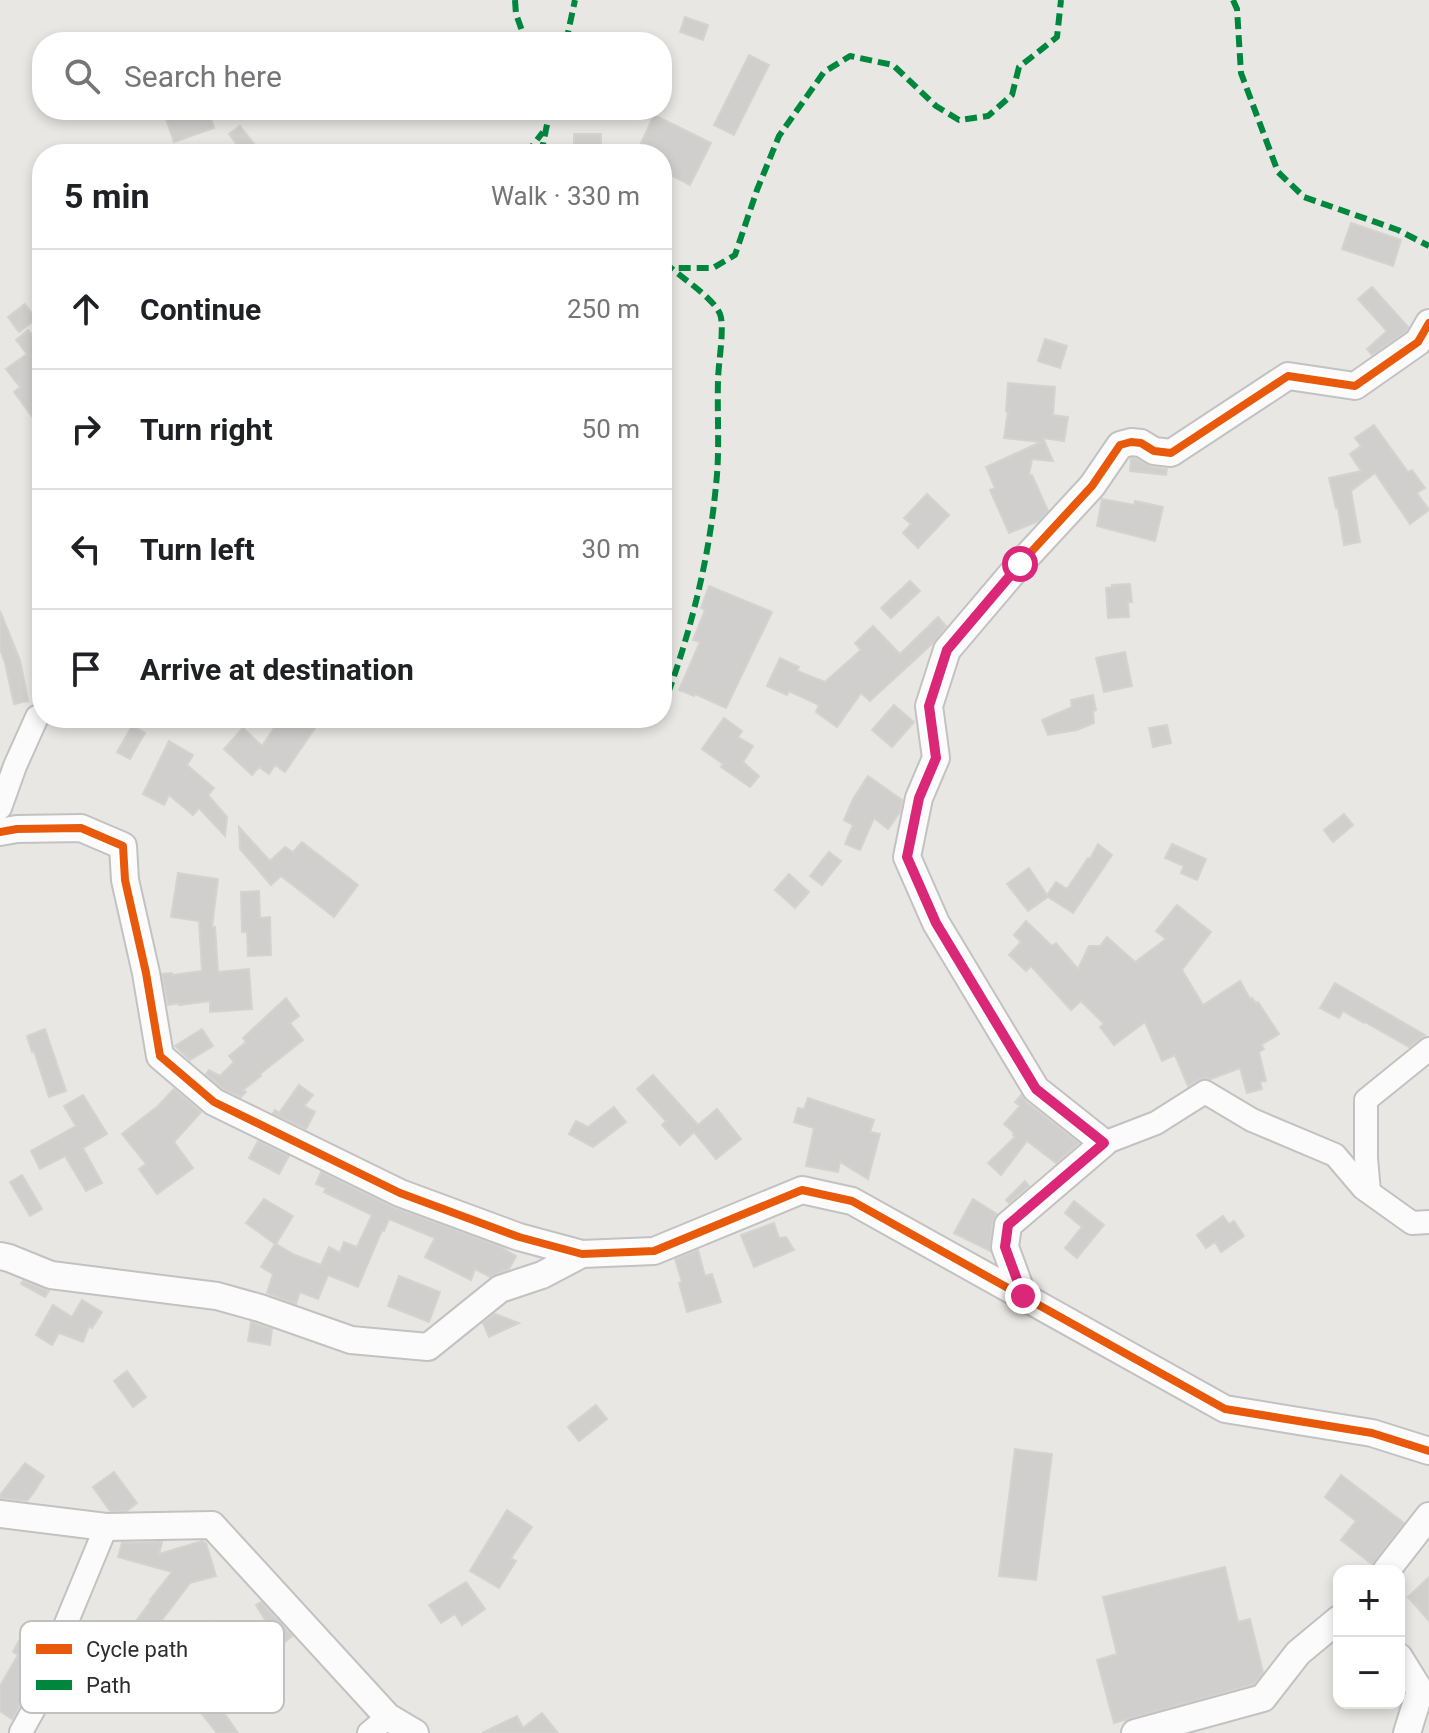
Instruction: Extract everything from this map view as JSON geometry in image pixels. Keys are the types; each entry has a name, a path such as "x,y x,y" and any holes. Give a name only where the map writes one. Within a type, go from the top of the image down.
{"street":[{"path":"1104,1143 1036,1089 936,923 907,857 919,798 936,758 929,706 947,650 1092,486 1120,445 1141,443 1154,451 1171,453 1288,376 1355,386 1418,342 1429,323"},
{"path":"0,808 32,728"},
{"path":"0,832 81,828 123,846 125,880 146,973 160,1056 214,1102 400,1193 519,1237 582,1254 654,1251 802,1190 852,1201 1225,1409 1372,1433 1429,1451"},
{"path":"1369,1192 1366,1100 1429,1049"},
{"path":"1023,1296 1005,1247 1008,1225 1104,1143 1156,1123 1205,1092 1252,1120 1335,1155 1363,1188 1412,1223 1429,1222"},
{"path":"0,1256 51,1275 217,1296 351,1340 428,1347 500,1289 542,1275 582,1254"},
{"path":"0,1514 106,1527 212,1525 378,1725 415,1733"},
{"path":"1391,1565 1429,1516"},
{"path":"67,1621 106,1527"},
{"path":"1135,1733 1263,1698 1298,1653 1333,1624"},
{"path":"1405,1667 1420,1691 1407,1733"},
{"path":"21,1732 32,1713"}],"building":[{"path":"685,17 708,25 703,40 680,32"},
{"path":"749,55 769,65 734,135 714,125"},
{"path":"166,120 211,120 214,128 174,142"},
{"path":"652,120 664,120 711,143 690,185 672,176 672,144 641,144"},
{"path":"240,126 254,144 236,144 229,134"},
{"path":"574,134 601,134 601,144 574,144"},
{"path":"1351,223 1401,240 1393,266 1342,249"},
{"path":"1372,287 1408,327 1372,355 1367,349 1387,331 1358,299"},
{"path":"25,304 32,314 32,322 19,332 8,317"},
{"path":"28,330 32,335 32,416 14,392 20,387 6,369 27,354 16,340"},
{"path":"1045,339 1067,346 1060,368 1038,361"},
{"path":"1008,383 1055,387 1053,415 1068,417 1064,441 1043,438 1053,461 1032,459 1029,475 1032,475 1048,511 1037,522 1009,533 990,490 995,488 986,467 1041,442 1004,438"},
{"path":"1374,425 1408,472 1412,470 1425,488 1417,493 1429,510 1410,524 1375,473 1351,491 1360,542 1344,545 1329,478 1361,471 1350,454 1361,446 1355,438"},
{"path":"1131,458 1152,467 1167,469 1166,475 1130,471"},
{"path":"927,494 949,515 918,548 903,533 911,524 904,518"},
{"path":"1102,499 1163,507 1155,541 1097,526"},
{"path":"910,581 920,591 891,618 881,608"},
{"path":"1130,584 1132,602 1128,602 1129,617 1108,618 1106,588"},
{"path":"709,586 772,612 726,708 679,690 700,642 693,640 705,610 701,608"},
{"path":"0,611 20,660 28,701 14,704 0,649"},
{"path":"938,617 946,626 934,642 870,701 861,693 837,727 816,712 819,705 789,691 787,695 767,686 780,658 799,667 797,671 825,682 861,650 855,643 873,626 900,654"},
{"path":"1125,652 1132,686 1104,692 1096,658"},
{"path":"1093,695 1096,710 1093,711 1094,723 1077,730 1048,735 1042,720 1072,707 1071,700"},
{"path":"894,705 914,722 892,747 872,730"},
{"path":"724,718 742,731 738,737 753,746 743,762 759,776 750,787 702,749"},
{"path":"1167,725 1171,743 1153,747 1149,728"},
{"path":"131,728 145,733 130,759 117,752"},
{"path":"243,728 262,746 274,728 315,728 285,772 275,765 269,774 259,767 252,775 224,749"},
{"path":"169,741 193,755 187,765 214,788 208,795 227,817 225,836 199,808 193,815 169,795 164,805 143,794"},
{"path":"868,776 902,800 900,812 888,829 874,818 860,850 845,844 853,825 844,820"},
{"path":"1344,814 1353,825 1333,842 1324,830"},
{"path":"239,827 270,861 285,847 293,852 302,842 358,885 334,917 281,876 271,885 240,849"},
{"path":"1098,844 1112,855 1073,913 1048,897 1028,911 1007,884 1029,868 1047,895 1056,882 1067,889"},
{"path":"1172,844 1206,859 1197,880 1181,873 1184,866 1165,858"},
{"path":"829,852 841,861 822,885 810,876"},
{"path":"178,873 218,879 212,927 215,927 218,972 249,969 252,1009 210,1012 210,1001 168,1005 162,974 202,971 199,921 171,917"},
{"path":"789,874 809,892 795,908 775,890"},
{"path":"259,891 260,918 270,917 271,955 248,956 247,932 242,932 241,892"},
{"path":"1177,905 1211,932 1182,970 1203,1005 1240,981 1250,999 1258,1002 1279,1034 1261,1045 1264,1049 1259,1052 1266,1081 1260,1082 1262,1089 1247,1093 1240,1068 1188,1086 1175,1055 1162,1061 1145,1022 1114,1045 1100,1027 1104,1024 1081,1001 1071,1010 1031,966 1026,971 1009,955 1021,942 1014,935 1026,921 1052,946 1056,943 1078,969 1089,946 1100,946 1107,937 1135,962 1166,939 1156,931"},
{"path":"1335,983 1425,1035 1409,1047 1343,1011 1339,1018 1320,1008"},
{"path":"286,998 299,1016 290,1023 303,1040 260,1074 243,1090 246,1092 241,1097 223,1089 206,1074 209,1070 220,1076 234,1062 229,1056 246,1042 243,1038"},
{"path":"45,1029 66,1091 49,1097 27,1036"},
{"path":"202,1029 213,1046 190,1060 175,1046"},
{"path":"653,1075 698,1125 717,1109 741,1139 716,1159 694,1132 680,1145 662,1125 666,1121 637,1089"},
{"path":"299,1085 313,1095 304,1106 315,1112 306,1129 273,1113 275,1110 279,1113"},
{"path":"174,1089 201,1112 174,1142 193,1168 157,1194 139,1169 146,1164 122,1134"},
{"path":"83,1095 107,1134 83,1148 102,1183 86,1191 65,1156 40,1169 31,1151 76,1126 64,1106"},
{"path":"1021,1095 1079,1143 1056,1163 1027,1141 1001,1175 988,1163 1015,1137 1004,1124 1020,1106 1015,1102"},
{"path":"808,1098 874,1120 870,1132 880,1134 868,1179 840,1162 838,1172 806,1166 814,1128 794,1122 798,1108 804,1109"},
{"path":"614,1107 626,1122 593,1147 569,1134 576,1121 588,1127"},
{"path":"258,1141 289,1156 279,1174 249,1158"},
{"path":"321,1172 393,1207 499,1246 516,1256 509,1269 490,1277 475,1269 471,1280 425,1257 435,1238 389,1219 358,1287 328,1275 318,1299 300,1292 296,1304 267,1293 273,1274 261,1267 275,1244 246,1223 264,1199 293,1216 276,1244 321,1265 329,1247 340,1253 344,1242 357,1247 372,1215 324,1192 326,1188 316,1184"},
{"path":"22,1175 42,1209 30,1216 10,1182"},
{"path":"1025,1181 1029,1186 1009,1203 1006,1200"},
{"path":"973,1199 997,1214 992,1223 990,1251 954,1233"},
{"path":"1074,1201 1104,1225 1077,1258 1065,1248 1082,1227 1065,1213"},
{"path":"1223,1216 1229,1224 1234,1221 1244,1236 1221,1252 1215,1242 1206,1248 1197,1235"},
{"path":"774,1223 779,1238 786,1237 794,1250 754,1267 741,1235"},
{"path":"698,1250 705,1276 712,1274 721,1302 687,1312 675,1259"},
{"path":"399,1276 440,1292 429,1322 388,1306"},
{"path":"23,1281 49,1291 45,1297 21,1284"},
{"path":"82,1300 102,1312 92,1328 89,1326 83,1342 59,1333 52,1345 36,1335 53,1305 72,1317"},
{"path":"495,1314 519,1323 489,1337 483,1323"},
{"path":"251,1322 272,1329 270,1345 248,1341"},
{"path":"127,1371 146,1397 133,1407 114,1381"},
{"path":"596,1405 607,1419 579,1441 568,1427"},
{"path":"1015,1449 1052,1454 1036,1580 999,1576"},
{"path":"25,1463 44,1476 34,1492 27,1501 0,1498 0,1495"},
{"path":"114,1472 137,1503 127,1511 110,1511 93,1487"},
{"path":"1341,1475 1404,1523 1372,1564 1341,1540 1356,1521 1325,1497"},
{"path":"507,1510 532,1527 511,1558 516,1561 499,1588 470,1571"},
{"path":"202,1541 206,1543 216,1576 190,1583 161,1621 136,1621 172,1572 118,1557 122,1543 162,1542 159,1554"},
{"path":"1225,1567 1238,1622 1250,1619 1263,1672 1254,1684 1114,1723 1097,1660 1117,1654 1103,1597"},
{"path":"1429,1577 1429,1621 1408,1597"},
{"path":"466,1582 485,1609 462,1625 455,1614 441,1623 429,1605"},
{"path":"261,1602 278,1621 266,1621 256,1605"},
{"path":"284,1627 292,1636 284,1643"},
{"path":"20,1639 20,1705 12,1719 0,1711 0,1686 18,1655 13,1652"},
{"path":"201,1713 224,1713 238,1733 217,1733"},
{"path":"542,1713 558,1733 482,1733 517,1716 523,1728"}],"marked path":[{"path":"515,0 522,32"},
{"path":"568,32 575,0"},
{"path":"672,268 713,268 735,255 779,136 824,72 850,56 893,65 936,106 959,120 988,116 1012,95 1019,67 1057,37 1061,0"},
{"path":"1233,0 1237,9 1241,73 1278,172 1304,197 1398,230 1429,246"},
{"path":"543,144 548,120"},
{"path":"534,144 543,132"},
{"path":"672,269 711,302 720,314 722,328 713,514 703,571 672,681"}],"cycle path":[{"path":"1023,1296 1005,1247 1008,1225 1104,1143 1036,1089 936,923 907,857 919,798 936,758 929,706 947,650 1092,486 1120,445 1141,443 1154,451 1171,453 1288,376 1355,386 1418,342 1429,323"},
{"path":"0,832 81,828 123,846 125,880 146,973 160,1056 214,1102 400,1193 519,1237 582,1254 654,1251 802,1190 852,1201 1225,1409 1372,1433 1429,1451"}],"route":[{"path":"1020,564 947,650 929,706 936,758 919,798 907,857 936,923 1036,1089 1104,1143 1008,1225 1005,1247 1023,1296"}]}
